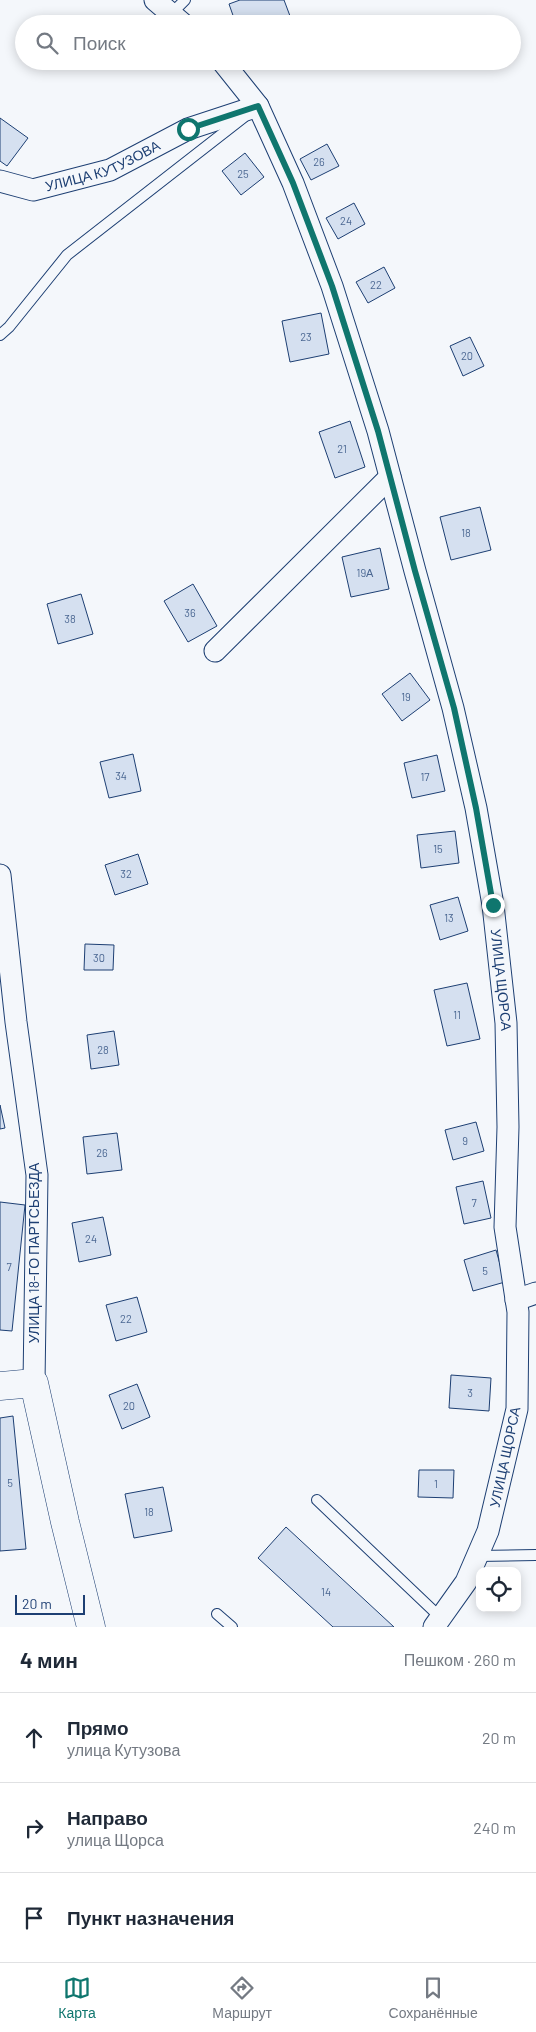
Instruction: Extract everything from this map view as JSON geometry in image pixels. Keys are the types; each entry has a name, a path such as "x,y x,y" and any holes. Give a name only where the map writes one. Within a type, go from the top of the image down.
{"street":[{"name":"УЛИЦА ЩОРСА","path":"229,70 258,106 293,183 332,286 378,431 454,708 476,808 493,905 506,1023 508,1127 505,1227 518,1312 517,1409 488,1531 466,1582 437,1622"},
{"name":"УЛИЦА КУТУЗОВА","path":"0,182 33,190 110,170 188,129 258,106"},
{"path":"215,651 390,477"},
{"name":"УЛИЦА 18-ГО ПАРТСЬЕЗДА","path":"0,875 16,1022 37,1175 34,1384 64,1522 91,1627"},
{"path":"516,1300 536,1293"},
{"path":"0,1386 34,1384"}],"lane":[{"path":"0,335 9,327 67,255 258,106"},
{"path":"317,1500 437,1622"},
{"path":"477,1556 536,1555"},
{"path":"217,1614 232,1627"}],"building":[{"path":"240,0 284,0 290,15 233,15 229,4"},
{"path":"0,118 28,138 7,166 0,161"},
{"path":"327,144 339,166 311,180 300,159"},
{"path":"245,153 264,177 241,195 222,171"},
{"path":"354,203 365,224 338,239 326,218"},
{"path":"384,267 395,288 368,303 356,282"},
{"path":"321,313 329,354 290,362 282,321"},
{"path":"470,337 484,366 463,376 450,346"},
{"path":"350,421 365,467 335,478 319,432"},
{"path":"480,507 491,550 451,560 440,517"},
{"path":"380,548 389,589 351,597 342,557"},
{"path":"193,584 217,626 188,642 164,601"},
{"path":"81,594 93,634 58,644 47,604"},
{"path":"410,673 430,700 402,721 382,694"},
{"path":"133,754 141,791 109,798 100,762"},
{"path":"437,755 445,791 412,798 404,763"},
{"path":"455,831 459,863 421,868 417,835"},
{"path":"138,854 148,884 115,895 105,865"},
{"path":"458,897 468,931 440,940 430,905"},
{"path":"85,944 114,945 113,970 84,970"},
{"path":"467,983 480,1039 447,1046 434,990"},
{"path":"114,1031 119,1065 91,1069 87,1035"},
{"path":"0,1105 5,1128 0,1129"},
{"path":"476,1122 484,1151 453,1160 445,1130"},
{"path":"117,1133 122,1170 87,1174 83,1137"},
{"path":"483,1181 491,1218 464,1224 456,1187"},
{"path":"0,1202 25,1205 12,1331 0,1330"},
{"path":"103,1217 111,1255 79,1262 72,1223"},
{"path":"496,1250 505,1282 473,1291 464,1260"},
{"path":"137,1297 147,1332 116,1341 106,1305"},
{"path":"451,1375 491,1378 489,1411 449,1408"},
{"path":"137,1384 150,1417 122,1429 109,1395"},
{"path":"13,1416 26,1549 0,1551 0,1418"},
{"path":"419,1470 454,1470 453,1498 418,1497"},
{"path":"163,1487 172,1531 134,1538 125,1494"},
{"path":"286,1527 394,1627 333,1627 258,1558"}],"route":[{"path":"188,129 258,106 293,183 332,286 378,431 454,708 476,808 493,905"}]}
